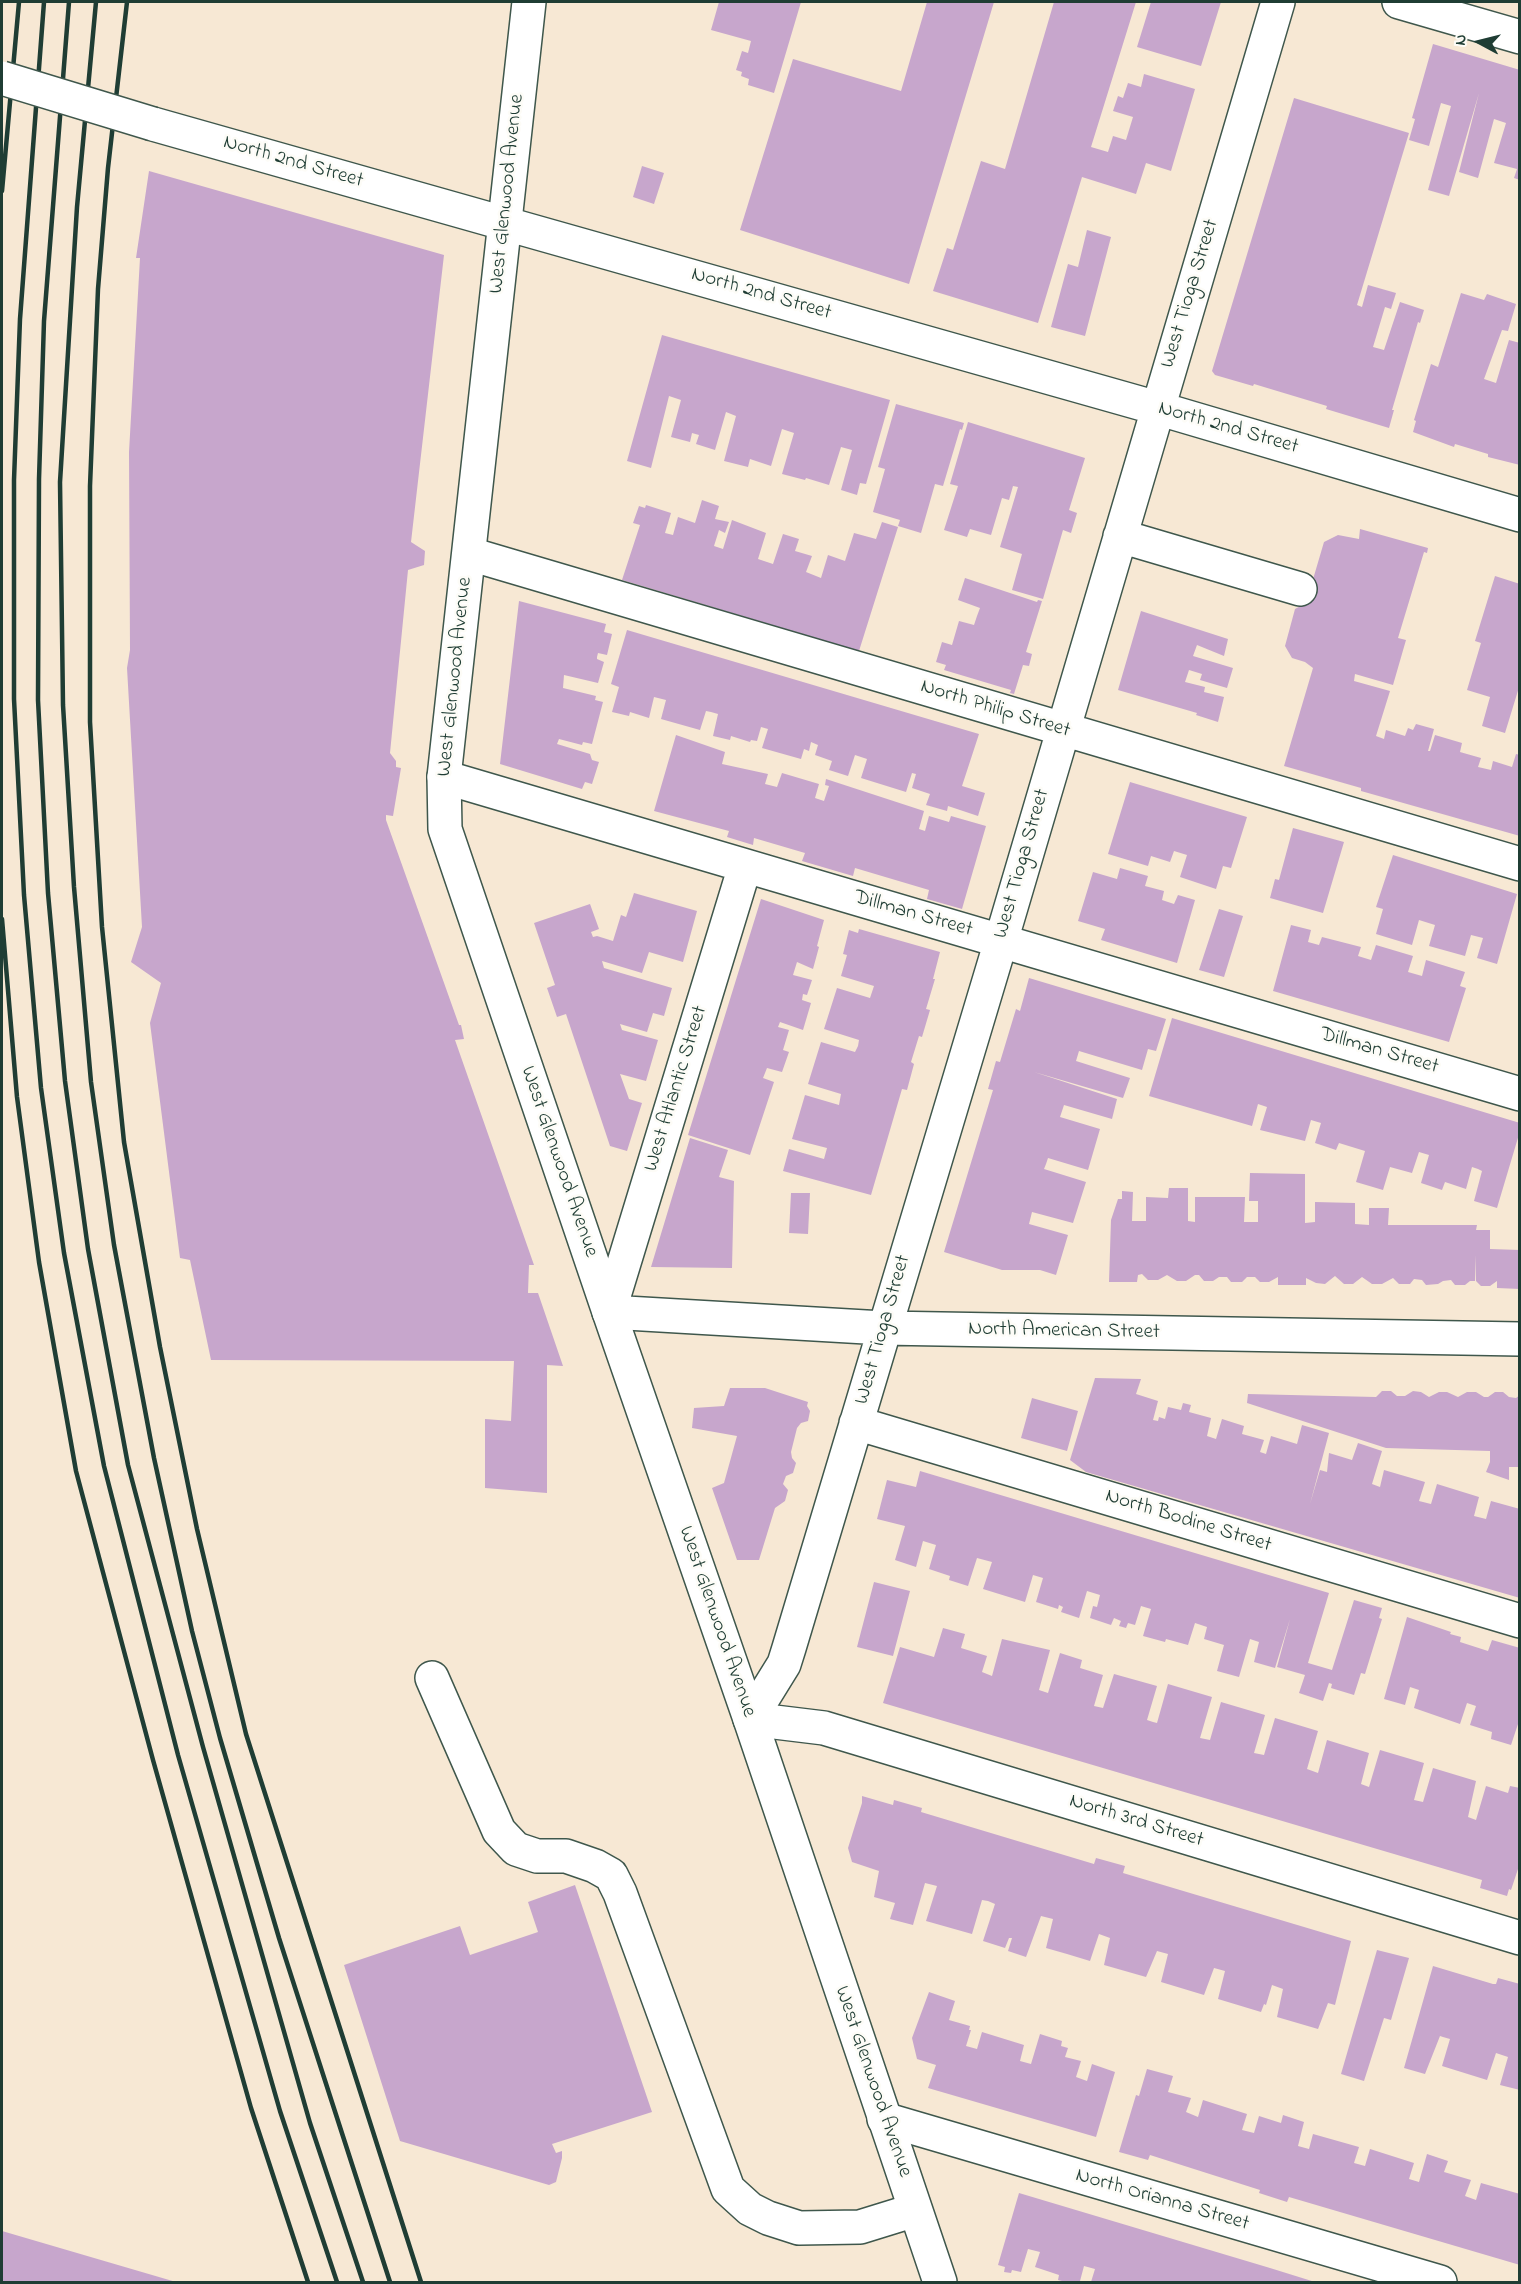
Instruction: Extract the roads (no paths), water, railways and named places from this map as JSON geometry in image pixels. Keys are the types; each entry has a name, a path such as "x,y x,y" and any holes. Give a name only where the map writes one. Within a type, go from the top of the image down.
{"street":[{"name":"West Glenwood Avenue","path":"529,2 444,777 445,829 750,1719 940,2283"},
{"name":"West Tioga Street","path":"750,1719 784,1664 1001,941 1278,2"},
{"path":"1398,2 1520,37"},
{"name":"North 2nd Street","path":"2,78 153,124 1157,408 1520,515"},
{"path":"1120,536 1300,589"},
{"name":"North Philip Street","path":"470,554 1520,864"},
{"name":"Dillman Street","path":"444,777 1520,1094"},
{"name":"West Atlantic Street","path":"609,1312 745,866"},
{"name":"North American Street","path":"609,1312 883,1328 1520,1339"},
{"name":"North Bodine Street","path":"856,1423 1520,1621"},
{"path":"432,1678 499,1831 516,1849 537,1856 566,1856 595,1866 611,1875 620,1893 728,2189 750,2209 768,2218 799,2228 860,2227 915,2210"},
{"name":"North 3rd Street","path":"750,1719 824,1728 1520,1938"},
{"name":"North Orianna Street","path":"884,2119 1440,2283"}],"railway":[{"path":"2,191 19,2"},
{"path":"44,2 20,319 14,480 14,699 24,895 41,1088 64,1253 104,1466 178,1755 280,2111 337,2282"},
{"path":"69,2 44,321 39,479 38,700 48,893 65,1081 88,1249 128,1465 203,1747 310,2123 363,2282"},
{"path":"96,2 77,207 60,482 63,705 74,887 91,1082 114,1245 154,1458 192,1631 220,1738 279,1938 390,2282"},
{"path":"127,2 108,168 98,289 90,486 90,722 102,927 124,1142 160,1347 197,1529 246,1734 421,2282"},
{"path":"2,919 17,1097 39,1262 76,1471 153,1760 251,2108 308,2282"}]}
